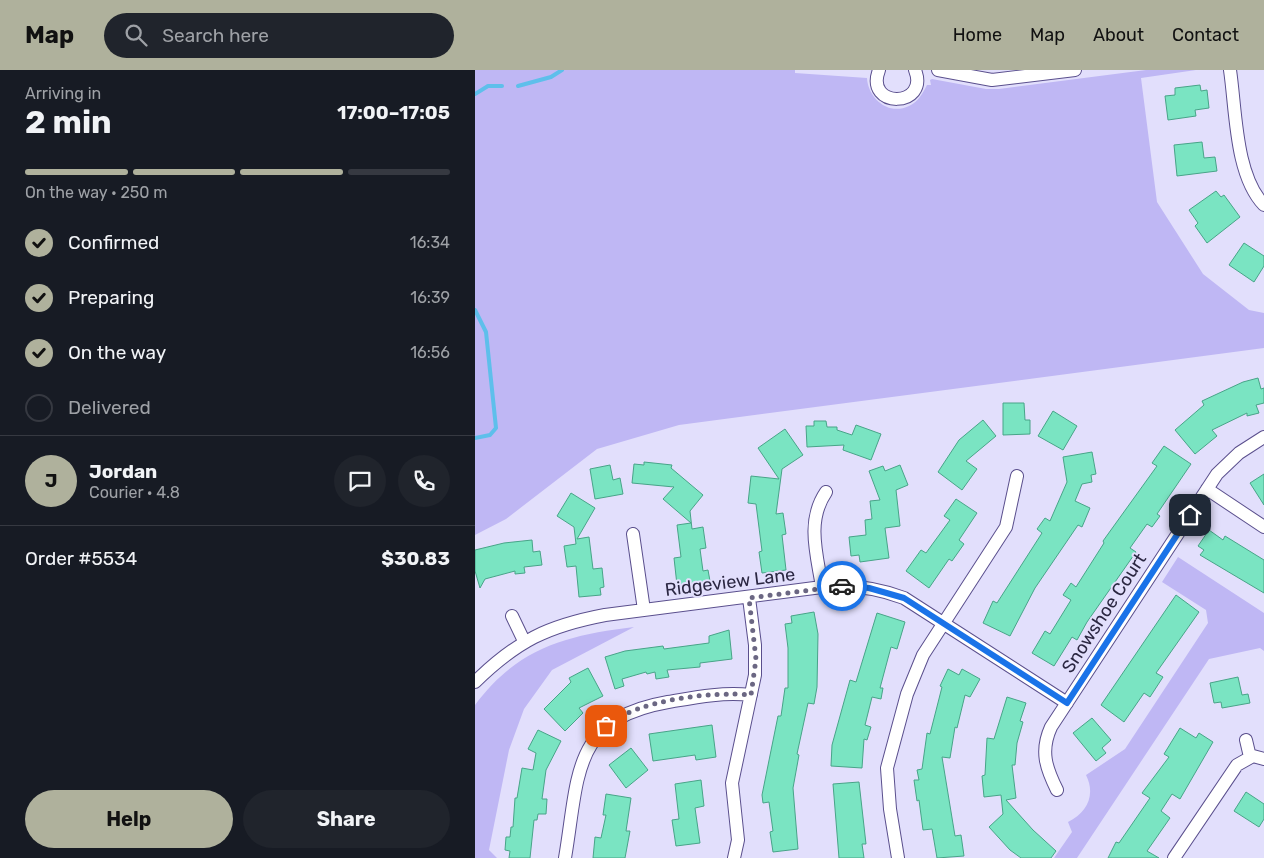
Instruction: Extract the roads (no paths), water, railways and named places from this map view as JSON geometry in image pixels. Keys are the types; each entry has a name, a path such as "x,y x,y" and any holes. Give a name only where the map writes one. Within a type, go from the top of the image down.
{"street":[{"path":"879,70 877,78 881,91 891,99 898,100 914,91 917,85 918,71"},
{"path":"938,70 991,80 1075,70"},
{"path":"1230,70 1244,170 1250,186 1264,205"},
{"name":"Snowshoe Court","path":"1057,790 1046,768 1044,751 1048,735 1207,489 1227,463 1246,447 1264,437"},
{"path":"897,858 887,782 889,754 918,664 1006,527 1017,476"},
{"path":"1207,489 1264,526"},
{"path":"822,588 814,520 816,510 826,492"},
{"path":"633,534 644,610"},
{"name":"Ridgeview Lane","path":"475,682 524,641 543,632 577,621 644,610 822,588 861,587 904,598 1067,703"},
{"path":"734,858 738,840 733,783 751,695 756,659 749,598"},
{"path":"512,616 524,641"},
{"path":"565,858 583,760 596,736 606,726 628,712 645,706 723,693 751,695"},
{"path":"1246,740 1249,757"},
{"path":"1174,858 1232,770 1249,757 1257,756 1264,759"}],"waterway":[{"path":"518,86 551,77 562,70"},
{"path":"475,94 488,86 502,86"},
{"path":"475,310 486,332 496,428 490,435 475,438"}]}
